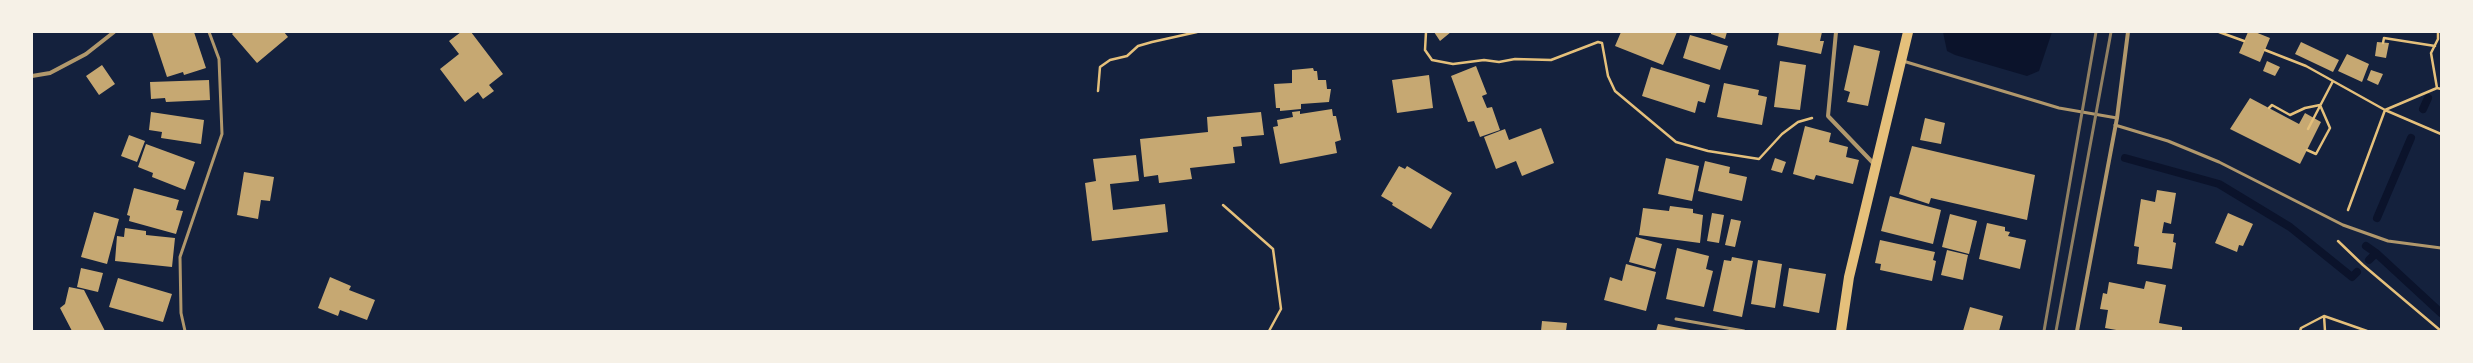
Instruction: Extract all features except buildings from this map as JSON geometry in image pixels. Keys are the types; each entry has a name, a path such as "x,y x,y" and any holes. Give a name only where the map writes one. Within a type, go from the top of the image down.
{"main road":[{"path":"1841,331 1849,277 1908,32"}],"street":[{"path":"32,76 50,73 86,54 114,32"},
{"path":"1836,32 1828,116 1875,166"},
{"path":"2077,331 2117,118 2128,32"}],"lane":[{"path":"185,331 181,313 180,257 222,134 219,59 209,32"},
{"path":"1902,60 2059,108 2117,118"},
{"path":"2115,124 2168,141 2219,162 2343,225 2388,241 2441,248"},
{"path":"1676,319 1744,331"}],"path":[{"path":"1098,91 1100,67 1110,60 1127,56 1138,46 1197,32"},
{"path":"1426,32 1425,50 1432,60 1453,64 1484,60 1499,62 1515,59 1551,60 1598,42 1602,43 1608,76 1615,91 1676,142 1708,151 1759,159 1782,134 1798,122 1828,116"},
{"path":"2219,32 2244,41"},
{"path":"2343,225 2385,110 2439,88 2431,52 2438,39 2438,32"},
{"path":"2383,43 2384,38 2435,46"},
{"path":"2265,50 2306,66 2385,110 2441,134"},
{"path":"2308,129 2333,81"},
{"path":"2269,108 2272,106 2290,115 2305,108 2320,105"},
{"path":"2307,150 2316,154 2330,128 2320,105"},
{"path":"1223,205 1273,249 1281,309 1269,331"},
{"path":"2363,265 2440,331"},
{"path":"2324,316 2325,331"},
{"path":"2300,331 2301,328 2324,316 2367,331"}],"water":[{"path":"1943,32 2052,32 2039,71 2027,76 1955,55 1947,51"}],"waterway":[{"path":"2423,109 2428,98"},
{"path":"2377,218 2411,138"},
{"path":"2125,158 2219,184 2290,227 2352,277 2357,272"},
{"path":"2366,246 2376,253"},
{"path":"2369,260 2376,253 2441,313"}],"railway":[{"path":"2044,331 2096,32"},
{"path":"2056,331 2111,32"}]}
